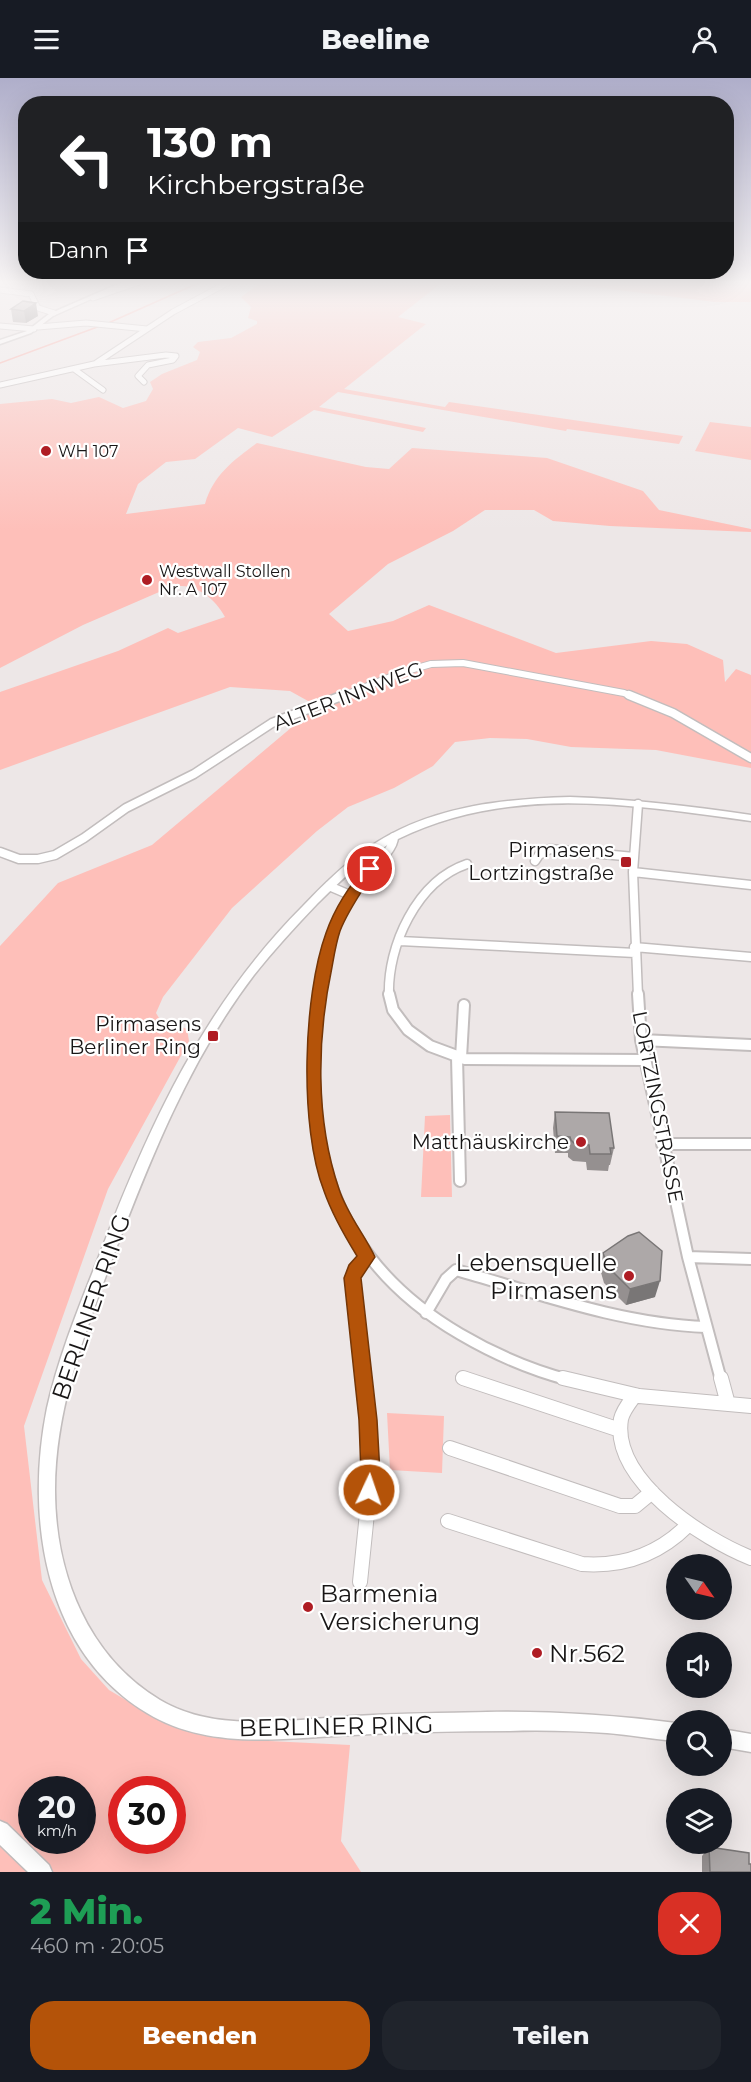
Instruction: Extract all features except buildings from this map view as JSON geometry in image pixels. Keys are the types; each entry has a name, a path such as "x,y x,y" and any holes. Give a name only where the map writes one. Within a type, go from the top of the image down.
{"street":[{"path":"0,385 91,365"},
{"path":"144,382 139,380 138,376 145,367 154,365"},
{"path":"74,369 103,390"},
{"name":"ALTER INNWEG","path":"0,852 19,859 38,859 55,855 84,838 126,808 194,774 272,723 403,672 442,662 463,663 618,691 673,713 751,758"},
{"name":"BERLINER RING","path":"666,1731 595,1723 554,1722 370,1724 247,1729 202,1725 158,1710 139,1698 104,1664 85,1640 71,1615 53,1559 46,1516 49,1453 55,1411 70,1353 130,1195 168,1106 190,1063 246,976 277,938 329,886 366,855 394,837 439,818 497,804 559,800 638,804 751,818"},
{"name":"LORTZINGSTRASSE","path":"638,804 633,872 641,1040 688,1257 728,1404"},
{"path":"394,837 393,846 370,869 350,895 332,933 322,978 315,1046 314,1095 318,1136 331,1189 347,1225 367,1257 393,1285 426,1313 459,1334 504,1357 576,1383 635,1395 751,1406"},
{"path":"536,861 539,855 550,849 634,857"},
{"path":"467,864 446,870 433,884 411,914 400,941 388,987 392,1008 404,1025 439,1051 459,1058 645,1060"},
{"path":"633,872 751,885"},
{"path":"329,886 350,895"},
{"path":"400,941 751,957"},
{"path":"460,1181 457,1123 459,1058 464,1005"},
{"path":"641,1040 751,1045"},
{"path":"662,1144 751,1144"},
{"path":"360,1582 371,1474 353,1278 355,1270 367,1257"},
{"path":"688,1257 751,1260"},
{"path":"426,1313 446,1279 456,1270 590,1308 681,1326 706,1327"},
{"path":"462,1378 620,1430"},
{"path":"635,1395 621,1417 620,1430 627,1457 652,1492 688,1525 716,1544 751,1558"},
{"path":"450,1448 620,1506 635,1506 652,1492"},
{"path":"448,1521 596,1567 619,1564 634,1558 675,1539 688,1525"},
{"path":"732,1740 751,1743"},
{"path":"0,1831 42,1872"}],"shaded area":[{"path":"185,365 375,365 344,389 445,407 449,402 683,436 679,444 567,429 566,431 338,392 319,407 426,428 423,432 314,410 272,437 238,428 195,459 166,462 138,484 126,514 205,504 219,476 257,443 366,467 389,469 412,448 547,458 643,491 659,510 751,529 751,532 610,526 553,521 534,510 485,510 453,531 388,564 329,614 348,631 393,621 429,605 556,653 651,641 687,644 723,660 725,682 736,669 751,675 751,768 656,750 571,747 527,739 490,738 455,742 433,766 394,788 348,807 317,831 232,908 163,997 156,1013 159,1018 187,1029 189,1041 108,1189 24,1426 42,1580 81,1659 109,1690 146,1712 188,1729 230,1739 350,1745 341,1841 361,1872 0,1872 0,946 58,883 152,845 317,706 290,691 230,687 0,770 0,692 118,651 168,628 178,633 225,617 204,593 189,587 173,586 83,625 0,668 0,404 52,399 71,403 99,397 123,408 146,401 153,389 150,382 162,374"},
{"path":"710,422 751,427 751,460 695,451"},
{"path":"450,1115 452,1197 421,1197 425,1116"},
{"path":"387,1413 444,1416 442,1473 390,1470"}],"place":[{"name":"WH 107","path":"46,451"},
{"name":"Westwall Stollen Nr. A 107","path":"147,580"},
{"name":"Pirmasens Lortzingstraße","path":"626,862"},
{"name":"Pirmasens Berliner Ring","path":"213,1036"},
{"name":"Matthäuskirche","path":"581,1142"},
{"name":"Lebensquelle Pirmasens","path":"629,1276"},
{"name":"Barmenia Versicherung","path":"308,1607"},
{"name":"Nr.562","path":"537,1653"}],"route":[{"path":"369,1490 371,1474 368,1420 353,1278 355,1270 367,1257 338,1208 326,1173 318,1136 314,1072 318,999 332,933 350,895 370,869"}]}
